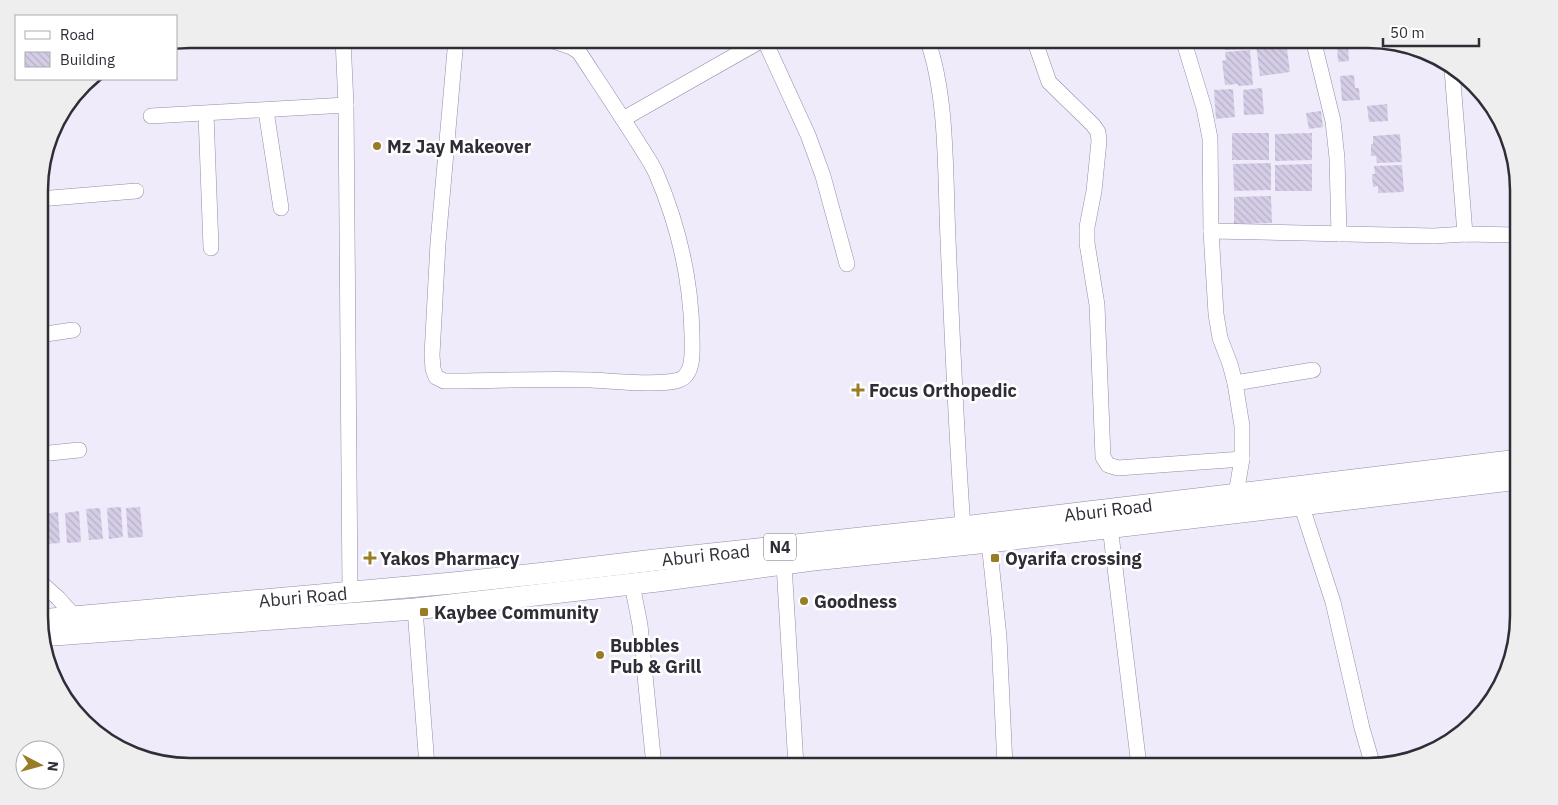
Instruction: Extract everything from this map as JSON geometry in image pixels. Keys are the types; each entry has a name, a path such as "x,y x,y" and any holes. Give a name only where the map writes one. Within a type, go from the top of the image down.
{"highway":[{"name":"Aburi Road","path":"49,635 415,609 632,584 657,570 963,528 1510,461"},
{"name":"Aburi Road","path":"48,619 481,580 784,564 989,542 1110,526 1510,480"}],"street":[{"path":"343,48 346,105 350,592"},
{"path":"455,48 438,242 432,355 436,377 444,381 589,380 659,382 679,380 686,375 690,366 692,350 691,310 687,279 677,234 656,172 579,52 573,48"},
{"path":"623,119 748,48"},
{"path":"768,48 808,135 823,176 846,264"},
{"path":"930,48 934,59 943,130 954,392 963,528"},
{"path":"1037,48 1049,82 1098,132 1098,151 1094,191 1087,227 1087,243 1097,305 1103,457 1108,465 1118,468 1242,459"},
{"path":"1186,48 1204,108 1210,138 1211,231 1216,314 1220,338 1235,383 1242,426 1242,459 1236,494"},
{"path":"1315,48 1333,121 1337,158 1339,234"},
{"path":"1453,75 1465,234"},
{"path":"151,116 346,105"},
{"path":"266,111 281,208"},
{"path":"206,114 211,248"},
{"path":"48,198 136,191"},
{"path":"1211,231 1434,236 1465,234 1510,235"},
{"path":"48,333 73,330"},
{"path":"1235,383 1313,370"},
{"path":"48,453 79,450"},
{"path":"1301,504 1333,602 1370,757"},
{"path":"1110,526 1138,757"},
{"path":"989,542 999,637 1005,757"},
{"path":"784,564 795,757"},
{"path":"632,584 640,625 653,758"},
{"path":"48,589 75,617"},
{"path":"415,609 425,758"}],"building":[{"path":"1225,48 1249,49 1225,50"},
{"path":"1256,48 1287,48 1290,72 1260,76"},
{"path":"1337,48 1348,48 1349,61 1338,62"},
{"path":"1250,50 1253,85 1225,85 1222,61 1226,60 1225,52"},
{"path":"1354,75 1355,88 1359,88 1360,100 1342,101 1340,76"},
{"path":"1262,88 1264,114 1244,115 1243,90"},
{"path":"1233,89 1235,117 1216,119 1214,90"},
{"path":"1387,104 1388,121 1369,122 1367,106"},
{"path":"1321,111 1323,127 1309,129 1306,113"},
{"path":"1232,133 1269,133 1269,160 1232,160"},
{"path":"1312,133 1312,160 1275,161 1275,134"},
{"path":"1400,134 1402,162 1377,163 1376,156 1371,156 1373,136"},
{"path":"1271,163 1271,190 1234,191 1233,164"},
{"path":"1312,164 1312,191 1275,191 1275,165"},
{"path":"1402,165 1404,192 1378,193 1378,186 1373,187 1372,174 1375,174 1374,166"},
{"path":"1271,196 1272,223 1234,224 1234,197"},
{"path":"121,507 123,537 109,539 107,508"},
{"path":"140,507 143,537 128,538 126,508"},
{"path":"100,508 103,539 89,540 86,509"},
{"path":"79,511 81,542 67,543 65,513"},
{"path":"58,512 60,543 48,544 48,513"}],"place":[{"name":"Mz Jay Makeover","path":"377,146"},
{"name":"Focus Orthopedic","path":"858,390"},
{"name":"Yakos Pharmacy","path":"370,558"},
{"name":"Oyarifa crossing","path":"995,558"},
{"name":"Goodness","path":"804,601"},
{"name":"Kaybee Community","path":"424,612"},
{"name":"Bubbles Pub & Grill","path":"600,655"}]}
